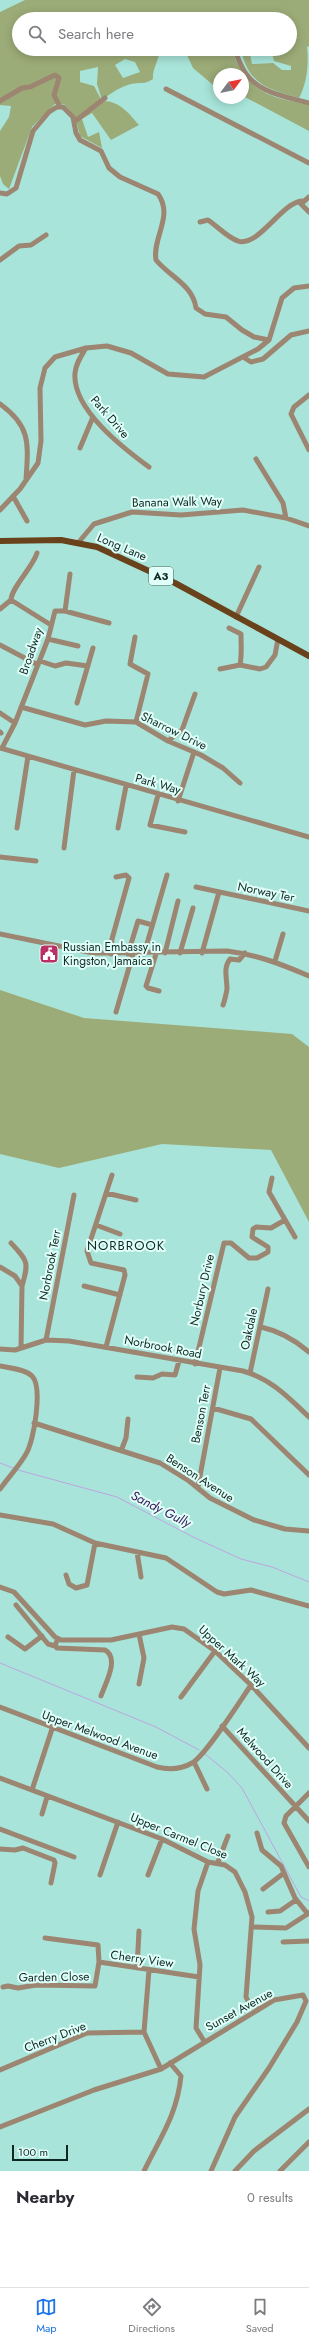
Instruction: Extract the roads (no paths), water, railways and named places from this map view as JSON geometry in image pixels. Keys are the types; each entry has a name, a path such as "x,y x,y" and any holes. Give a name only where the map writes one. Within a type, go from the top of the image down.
{"main road":[{"name":"Long Lane","path":"0,541 61,540 97,547 146,569 309,656"}],"street":[{"path":"237,56 243,69 259,88 266,92 309,103"},
{"path":"0,101 22,88 30,87 55,75 59,78 54,95 60,107 69,111 74,122 76,133 80,140 101,151 109,168 120,177 158,194 162,199 164,209 163,226 156,250 156,260 190,292 195,299 196,308 205,314 226,317 242,330 254,337 269,340"},
{"path":"166,89 309,163"},
{"path":"74,122 105,98"},
{"path":"0,193 7,194 16,188 34,132 49,112 60,107"},
{"path":"200,222 208,220 238,241 248,240 293,204 309,197"},
{"path":"302,201 303,207 309,212"},
{"path":"0,260 19,246 31,245 46,235"},
{"path":"0,510 26,481 39,459 40,388 45,368 55,356 86,348 107,346 118,347 168,374 187,377 204,377 214,374 229,363 243,358 269,340 282,298 294,288 309,286"},
{"path":"243,358 250,362 263,359 291,335 309,331"},
{"name":"Park Drive","path":"86,348 78,360 75,372 75,383 81,400 94,417 128,452 149,467"},
{"path":"309,395 294,407 290,414 309,450"},
{"path":"0,404 18,421 25,434 28,445 26,481"},
{"path":"80,448 94,417"},
{"path":"256,459 283,503 286,518"},
{"path":"13,496 27,522"},
{"name":"Banana Walk Way","path":"78,543 94,524 132,512 181,515 243,510 286,518 309,526"},
{"path":"0,609 11,600 12,594 30,568 37,553"},
{"path":"236,617 259,567"},
{"path":"70,574 65,611 109,623"},
{"path":"11,600 51,625"},
{"name":"Broadway","path":"1,748 15,723 39,663 48,639 55,611 65,611"},
{"path":"230,628 241,634 240,645 243,651 240,666"},
{"path":"135,637 130,664 148,674 136,722"},
{"path":"48,639 78,646"},
{"path":"220,669 240,666 260,669 266,667 275,655 278,639"},
{"path":"0,645 39,663 55,666 66,663 88,666"},
{"path":"77,703 93,648"},
{"path":"168,740 182,730 195,694"},
{"name":"Sharrow Drive","path":"21,707 85,725 106,721 136,722 223,768 240,783"},
{"path":"0,713 15,723"},
{"name":"Park Way","path":"1,748 126,786 309,837"},
{"path":"178,800 194,752"},
{"path":"17,828 28,756"},
{"path":"64,848 74,770"},
{"path":"118,828 126,786"},
{"path":"158,795 150,825 184,832"},
{"path":"0,857 36,861"},
{"path":"111,954 112,939 129,878 126,875 116,877"},
{"path":"144,954 167,875"},
{"name":"Norway Ter","path":"196,887 309,911"},
{"name":"Norway Ter","path":"202,953 219,892"},
{"path":"166,953 178,901"},
{"path":"180,953 193,908"},
{"path":"116,1012 138,921 149,924"},
{"path":"0,934 93,953 245,953 275,961 309,976"},
{"path":"275,961 283,934"},
{"path":"224,1005 227,990 226,968 228,962 230,959 239,960 245,953"},
{"path":"156,954 146,986 159,991"},
{"path":"106,1347 124,1280 124,1270 91,1262 88,1260 87,1251 112,1175"},
{"path":"272,1178 269,1192 295,1237"},
{"path":"106,1193 136,1200"},
{"name":"Norbrook Terr","path":"46,1340 74,1195"},
{"name":"Norbury Drive","path":"195,1364 223,1245 229,1242 249,1258 265,1255 268,1252 268,1247 252,1236 252,1229 256,1227 271,1228 285,1220"},
{"path":"96,1225 120,1234"},
{"path":"11,1243 26,1262 27,1273 22,1286 21,1348"},
{"path":"0,1267 15,1276 22,1286"},
{"path":"84,1286 120,1295"},
{"name":"Oakdale","path":"250,1373 268,1289"},
{"path":"261,1327 277,1331 294,1339 308,1349"},
{"name":"Norbrook Road","path":"0,1349 21,1348 46,1340 106,1347 250,1373 279,1389 309,1417"},
{"path":"137,1377 153,1378 162,1374 175,1375 179,1361"},
{"path":"0,1366 25,1372 35,1380 37,1394 34,1423 26,1453 0,1489"},
{"name":"Benson Terr","path":"198,1487 220,1368"},
{"path":"213,1408 251,1419 309,1475"},
{"path":"121,1451 126,1438 128,1419"},
{"name":"Benson Avenue","path":"34,1423 160,1463 198,1487 210,1498 254,1520 285,1529 309,1531"},
{"path":"0,1514 53,1524 95,1543 172,1561 217,1592 224,1594 251,1590 309,1606"},
{"path":"66,1575 69,1584 76,1588 87,1585 95,1543"},
{"path":"137,1552 141,1577"},
{"path":"0,1587 14,1592 58,1639 55,1646"},
{"path":"16,1605 50,1645 105,1650 111,1654 113,1660 101,1696"},
{"name":"Upper Mark Way","path":"58,1639 111,1640 178,1627 191,1632 215,1651 251,1685 309,1748"},
{"path":"139,1634 144,1658 139,1684"},
{"path":"8,1637 25,1649 42,1636"},
{"path":"181,1697 215,1651"},
{"path":"207,1788 194,1762 251,1685"},
{"name":"Upper Melwood Avenue","path":"0,1707 52,1729 156,1767 176,1769 194,1762"},
{"name":"Melwood Drive","path":"222,1726 309,1821"},
{"path":"32,1790 52,1729"},
{"name":"Upper Carmel Close","path":"0,1778 47,1797 162,1839 208,1862 218,1862 235,1872 242,1884 252,1916 246,1996 249,2003 258,2008"},
{"path":"309,1793 286,1816 284,1823 309,1867"},
{"path":"42,1814 47,1797"},
{"path":"100,1874 118,1822"},
{"path":"0,1830 74,1857"},
{"path":"252,1928 286,1928 308,1913 296,1900 278,1863 262,1850 257,1833"},
{"path":"218,1862 228,1836"},
{"path":"148,1875 162,1839"},
{"path":"40,1853 43,1846"},
{"path":"0,1849 15,1850 22,1847 40,1853 55,1862 51,1883"},
{"path":"204,2041 196,2028 200,1966 194,1929 198,1891 208,1862"},
{"path":"262,1889 284,1873"},
{"path":"268,1912 280,1911 296,1900"},
{"path":"137,1968 139,1931"},
{"name":"Cherry View","path":"45,1938 98,1945 99,1962 199,1977"},
{"path":"283,1942 309,1941"},
{"name":"Garden Close","path":"2,1987 8,1986 13,1988 36,1985 93,1987 96,1985 99,1962"},
{"path":"149,1970 144,2032 161,2069"},
{"name":"Sunset Avenue","path":"0,2127 94,2090 161,2069 204,2041 277,1998 303,1995 306,2002 297,2022 269,2068 235,2117 211,2171"},
{"name":"Cherry Drive","path":"0,2070 87,2033 144,2032"},
{"path":"144,2171 168,2126 179,2089 181,2076 170,2063"},
{"path":"235,2171 254,2151 309,2109"},
{"path":"280,2171 309,2142"}],"waterway":[{"name":"Sandy Gully","path":"0,1463 13,1468"},
{"name":"Sandy Gully","path":"18,1470 117,1497 193,1537 241,1559 272,1567 309,1582"},
{"path":"0,1663 156,1727 199,1750"},
{"path":"205,1754 227,1772 242,1788 301,1897 309,1901"}],"place":[{"name":"Russian Embassy in Kingston, Jamaica","path":"49,954"}],"district":[{"name":"NORBROOK","path":"126,1245"}]}
